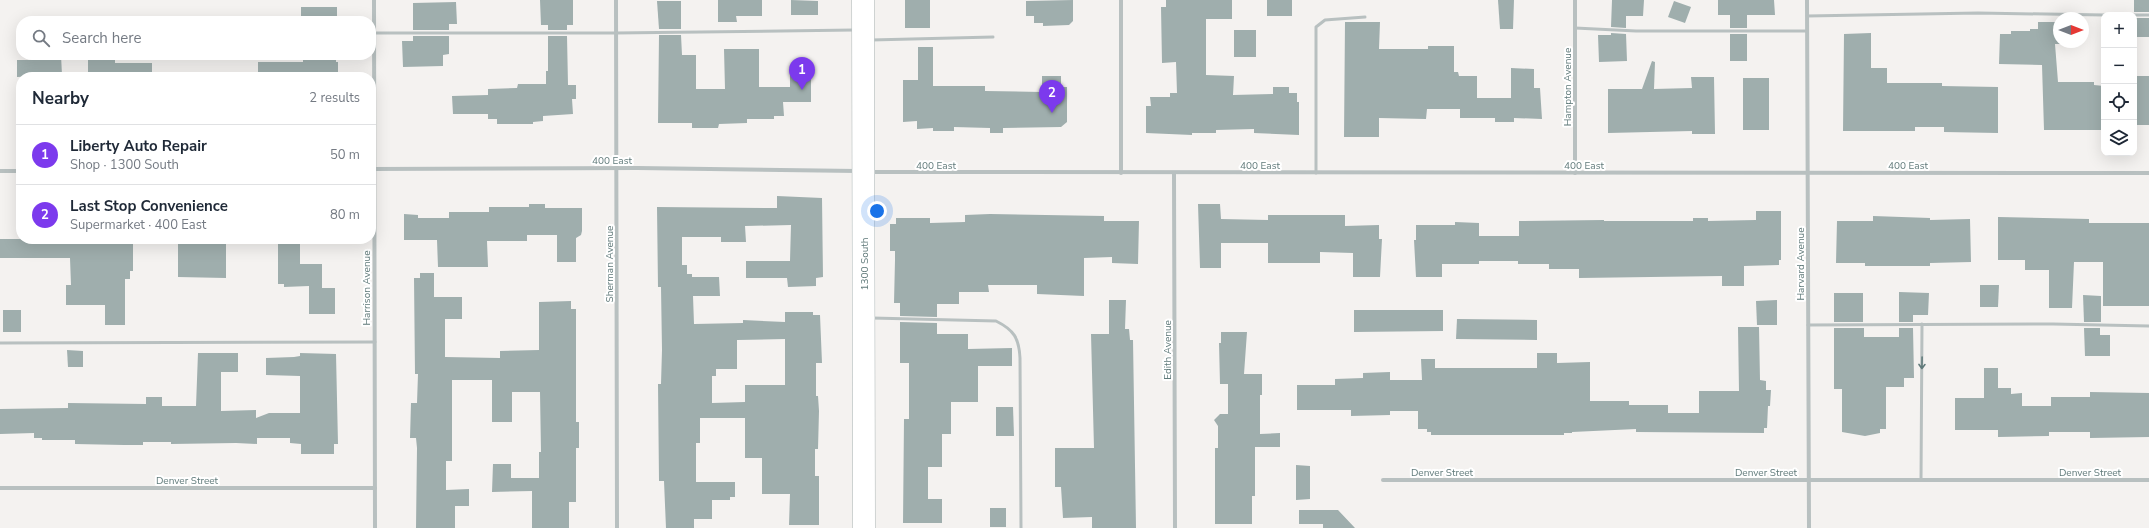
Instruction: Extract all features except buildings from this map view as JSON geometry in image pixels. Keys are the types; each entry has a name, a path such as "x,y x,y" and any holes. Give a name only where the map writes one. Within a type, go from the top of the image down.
{"main road":[{"name":"1300 South","path":"863,0 864,528"}],"street":[{"name":"Harrison Avenue","path":"374,0 374,16"},
{"name":"Sherman Avenue","path":"616,0 617,528"},
{"path":"1121,0 1121,173"},
{"name":"Hampton Avenue","path":"1575,0 1575,173"},
{"name":"Harvard Avenue","path":"1807,0 1808,528"},
{"name":"Harrison Avenue","path":"374,60 374,72"},
{"name":"400 East","path":"376,169 617,168 1121,173 2149,173"},
{"path":"0,171 16,171"},
{"name":"Edith Avenue","path":"1174,173 1175,528"},
{"name":"Harrison Avenue","path":"374,244 375,528"},
{"name":"Denver Street","path":"1383,480 2149,480"},
{"name":"Denver Street","path":"0,488 375,488"}],"lane":[{"path":"1807,16 1978,13 2101,15"},
{"path":"2137,16 2149,15"},
{"path":"1316,173 1316,27 1325,20 1365,17"},
{"path":"1575,28 1636,31 1807,31"},
{"path":"376,33 616,33 993,37"},
{"path":"864,318 996,321 1008,327 1019,343 1020,358 1021,528"},
{"path":"1808,325 1922,324 2149,326"},
{"path":"1921,480 1922,324"},
{"path":"0,343 375,342"}],"place":[{"name":"Liberty Auto Repair","path":"802,90"},
{"name":"Last Stop Convenience","path":"1052,113"}]}
